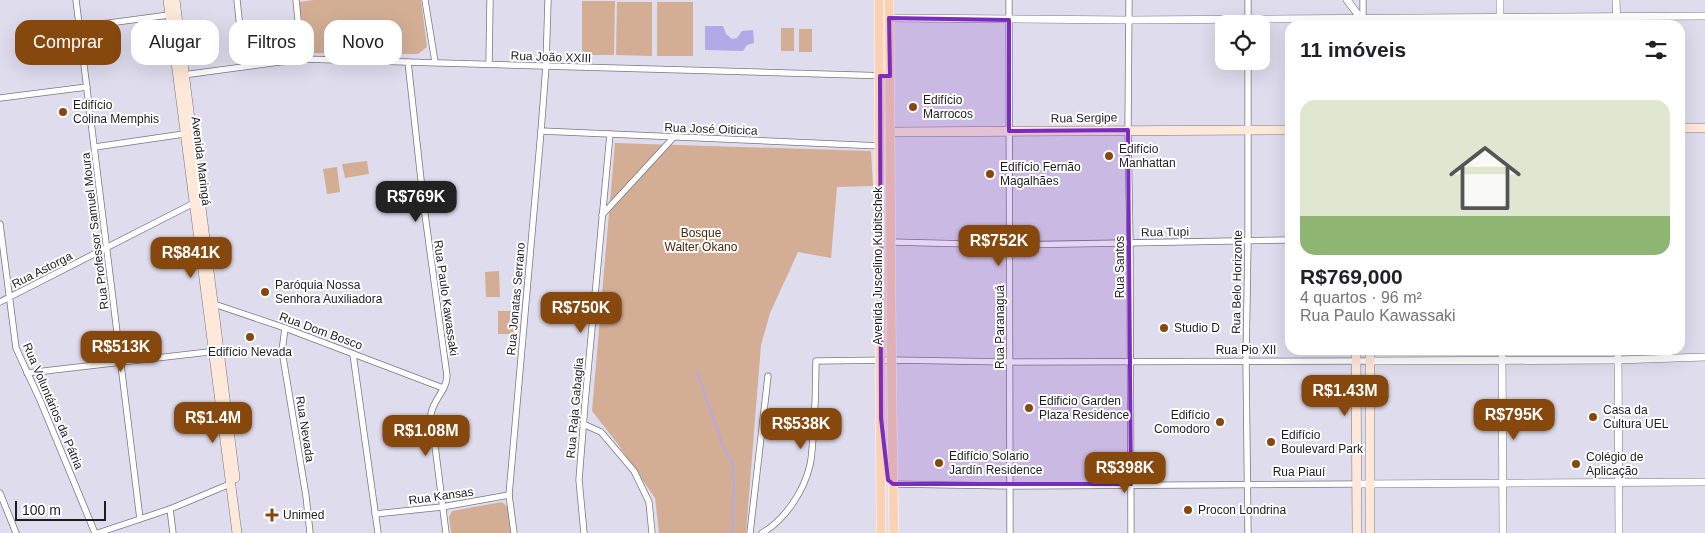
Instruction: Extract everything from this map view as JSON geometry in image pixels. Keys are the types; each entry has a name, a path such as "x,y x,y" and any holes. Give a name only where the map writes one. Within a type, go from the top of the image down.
{"main road":[{"name":"Avenida Maringá","path":"168,0 184,134 214,304 216,351 237,533"},
{"name":"Avenida Maringá","path":"175,0 197,202 216,351 243,533"},
{"name":"Avenida Juscelino Kubitschek","path":"879,0 879,18 891,132 891,360 894,533"},
{"name":"Avenida Juscelino Kubitschek","path":"881,533 880,142 889,0"},
{"path":"1685,128 1705,128"},
{"name":"Rua Sergipe","path":"891,132 1285,130"},
{"path":"1356,355 1357,533"},
{"path":"1370,355 1370,533"},
{"path":"881,418 886,440 886,472 888,480 893,484"}],"street":[{"name":"Rua Professor Samuel Moura","path":"76,0 79,20"},
{"path":"237,0 244,66"},
{"path":"296,0 298,20"},
{"path":"425,0 435,62"},
{"path":"489,64 490,0"},
{"name":"Rua Jonatas Serrano","path":"514,533 509,495 541,131 546,66 548,0"},
{"name":"Rua Paranaguá","path":"1009,0 1010,533"},
{"name":"Rua Santos","path":"1129,0 1131,533"},
{"path":"1248,0 1248,15"},
{"path":"1347,0 1362,20"},
{"path":"1363,0 1364,20"},
{"path":"1500,0 1500,20"},
{"path":"1616,0 1617,20"},
{"path":"121,21 169,15"},
{"path":"1635,20 1705,16"},
{"path":"879,18 1215,21"},
{"path":"1270,21 1285,22"},
{"name":"Rua João XXIII","path":"314,59 885,76"},
{"name":"Rua Paulo Kawassaki","path":"408,62 424,207 447,376 443,388"},
{"name":"Rua Professor Samuel Moura","path":"85,65 140,519"},
{"name":"Rua João XXIII","path":"183,75 252,65"},
{"name":"Rua Belo Horizonte","path":"1248,70 1246,362 1248,533"},
{"path":"0,98 87,86"},
{"name":"Rua José Oiticica","path":"541,131 673,138 880,142"},
{"name":"Rua Sergipe","path":"880,142 891,132"},
{"path":"95,147 184,134"},
{"name":"Rua Raja Gabaglia","path":"584,533 579,480 610,134"},
{"path":"602,215 673,138"},
{"name":"Rua Astorga","path":"0,302 197,202"},
{"name":"Rua Voluntários da Pátria","path":"0,224 16,348 97,533"},
{"name":"Rua Tupi","path":"891,242 1009,245 1285,240"},
{"name":"Rua Dom Bosco","path":"214,304 285,328 443,388"},
{"name":"Rua Nevada","path":"285,328 282,351 306,496 310,533"},
{"path":"27,373 216,351"},
{"path":"353,354 378,533"},
{"path":"1502,355 1503,533"},
{"path":"1618,355 1619,533"},
{"name":"Rua Pio XII","path":"762,533 781,518 806,478 810,465 815,409 816,361 1246,362 1618,360 1705,357"},
{"path":"750,533 768,376"},
{"path":"443,388 434,402 431,414 446,533"},
{"path":"583,424 600,432 634,471 649,502 652,533"},
{"name":"Rua Piauí","path":"893,484 1010,486 1705,482"},
{"path":"97,533 170,508 230,484"},
{"path":"0,493 16,533"},
{"name":"Rua Kansas","path":"375,514 442,507 509,495"},
{"path":"170,508 173,533"}],"highlighted area":[{"path":"889,18 1009,20 1009,131 1128,130 1131,484 893,484 888,480 881,418 880,76 890,76"}],"green space":[{"path":"314,0 421,0 427,47 418,54 402,54 402,20 324,20 324,53 314,53 314,20 301,20 299,2"},
{"path":"582,1 615,1 614,55 582,55"},
{"path":"617,2 652,2 652,56 616,55"},
{"path":"657,2 693,2 693,56 657,56"},
{"path":"781,28 794,28 794,51 781,51"},
{"path":"799,29 812,29 812,52 799,52"},
{"name":"Bosque Walter Okano","path":"615,143 871,151 873,186 837,187 831,258 798,252 770,313 761,345 746,533 659,533 655,498 592,411"},
{"path":"367,161 369,174 345,178 342,164"},
{"path":"337,167 340,192 327,194 323,169"},
{"path":"499,271 500,297 486,297 485,272"},
{"path":"498,311 514,311 514,334 498,334"},
{"path":"502,502 510,509 513,533 451,533 449,517 452,511"}],"shaded area":[{"path":"705,26 723,26 726,34 732,39 737,38 742,31 753,30 754,43 747,45 743,51 705,50"}],"waterway":[{"path":"697,372 723,446 732,463 734,482 731,533"}],"place":[{"name":"Edifício Marrocos","path":"913,107"},
{"name":"Edifício Colina Memphis","path":"63,112"},
{"name":"Edifício Manhattan","path":"1109,156"},
{"name":"Edifício Fernão Magalhães","path":"990,174"},
{"name":"Paróquia Nossa Senhora Auxiliadora","path":"265,292"},
{"name":"Studio D","path":"1164,328"},
{"name":"Edifício Nevada","path":"250,337"},
{"name":"Edificio Garden Plaza Residence","path":"1029,408"},
{"name":"Casa da Cultura UEL","path":"1593,417"},
{"name":"Edifício Comodoro","path":"1220,422"},
{"name":"Edifício Boulevard Park","path":"1271,442"},
{"name":"Edifício Solario Jardín Residence","path":"939,463"},
{"name":"Colégio de Aplicação","path":"1576,464"},
{"name":"Procon Londrina","path":"1188,510"},
{"name":"Unimed","path":"272,515"}]}
